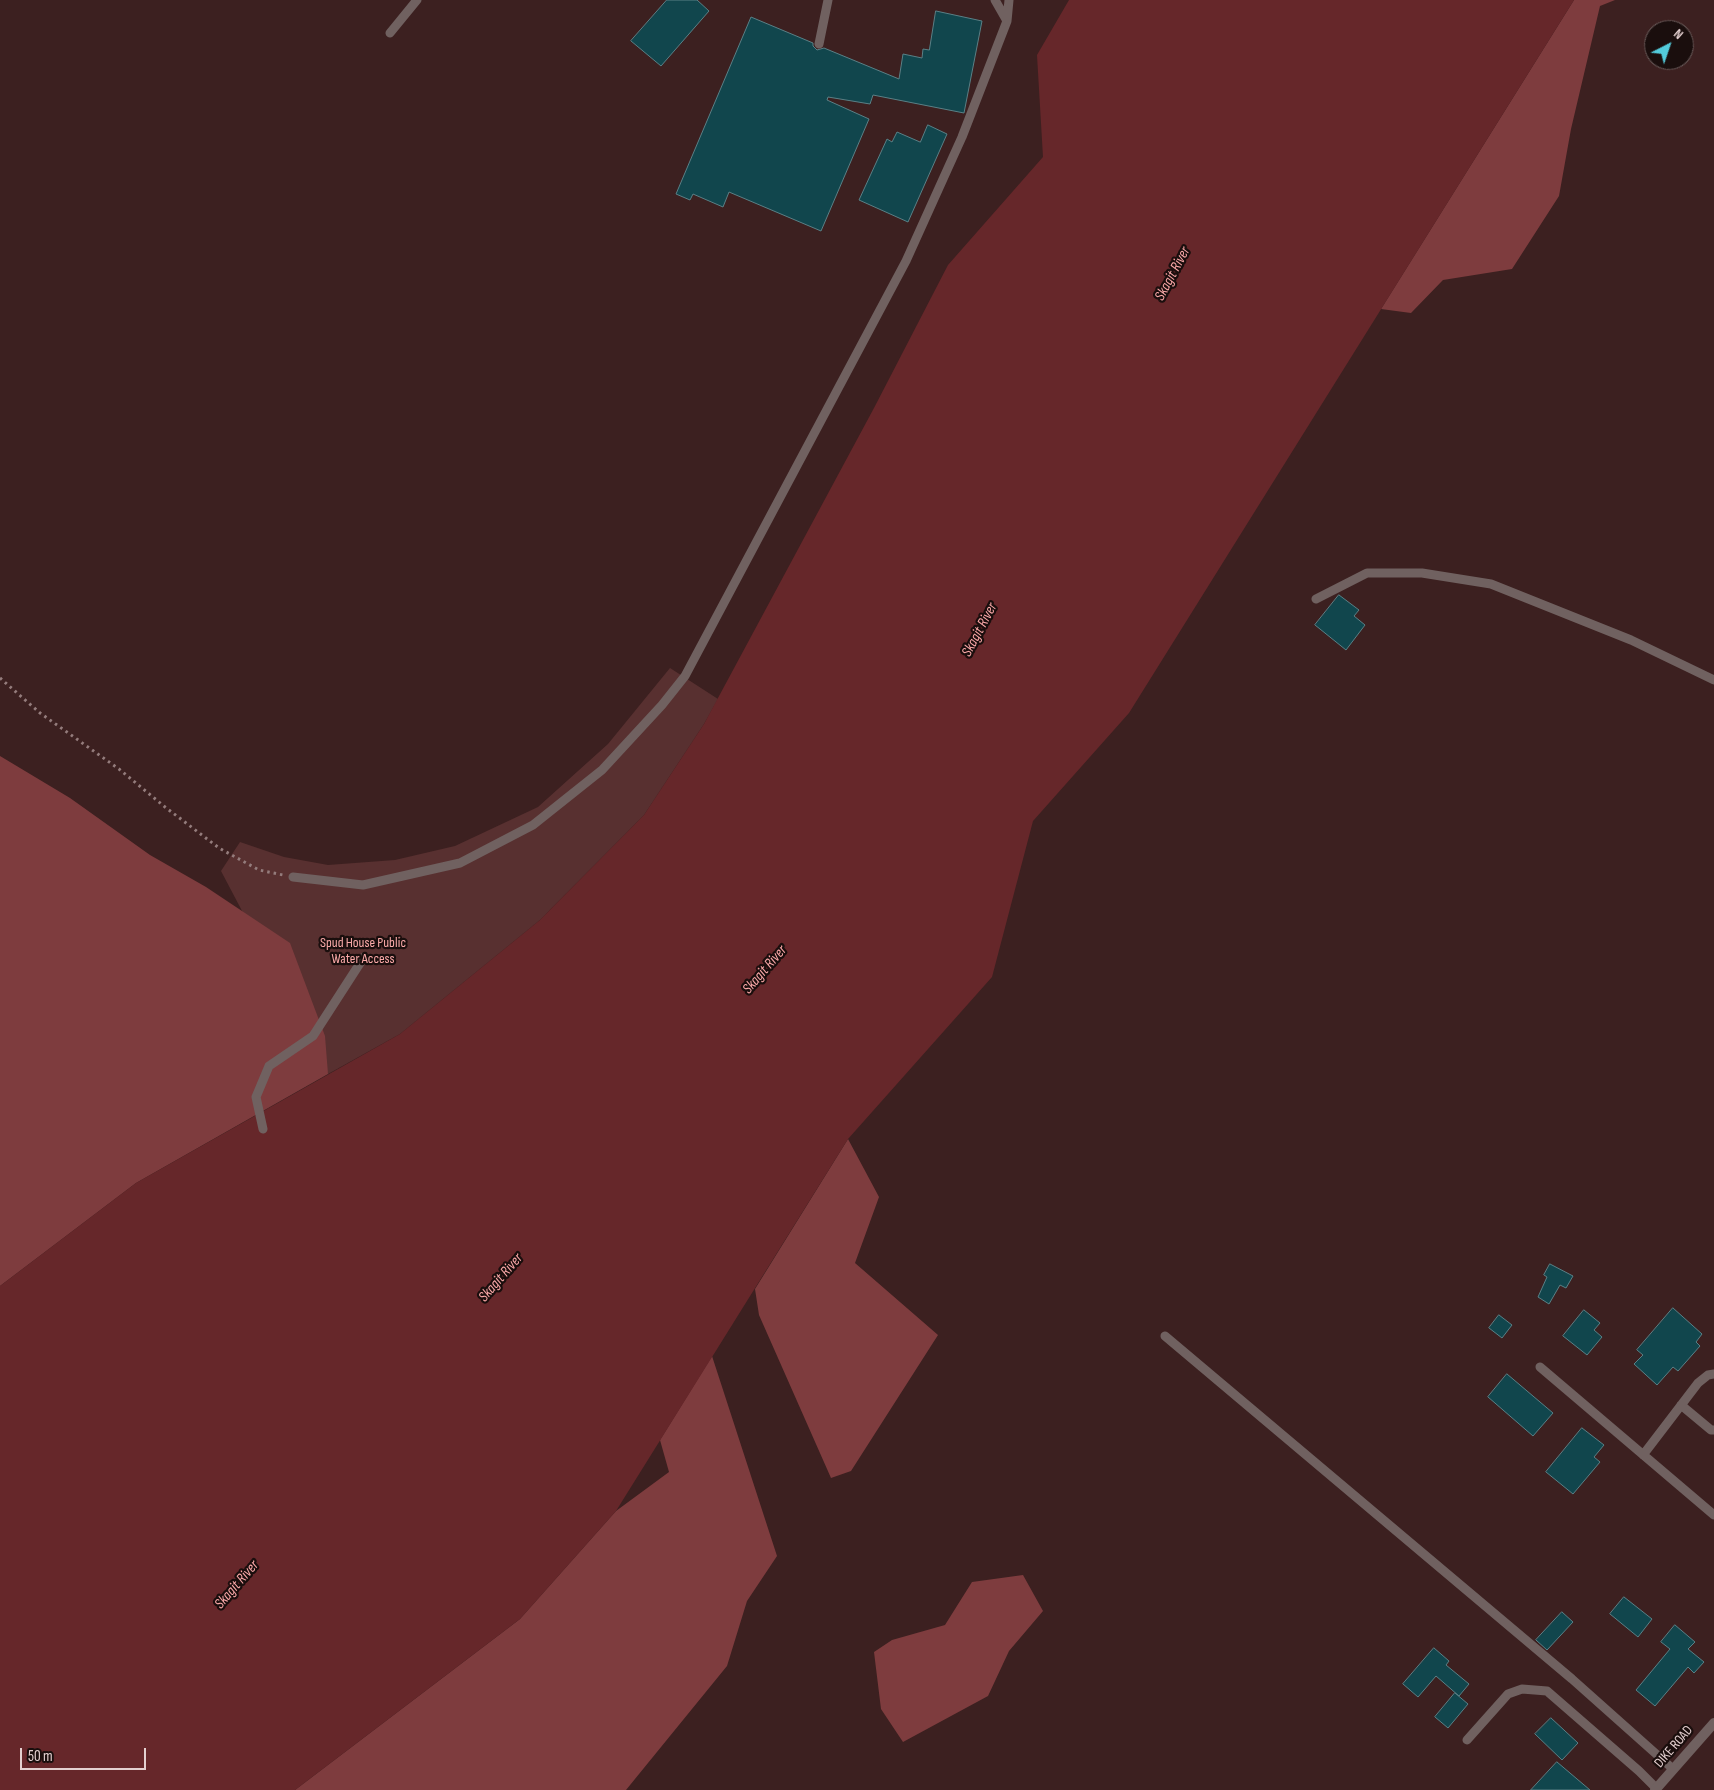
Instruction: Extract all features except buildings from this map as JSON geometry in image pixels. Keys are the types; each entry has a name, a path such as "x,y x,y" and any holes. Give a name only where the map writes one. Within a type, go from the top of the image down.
{"street":[{"name":"DIKE ROAD","path":"1655,1789 1714,1723"}],"lane":[{"path":"390,33 417,0"},
{"path":"819,44 828,0"},
{"path":"994,0 1007,21"},
{"path":"293,877 363,886 460,863 533,825 602,770 662,705 685,676 906,261 962,137 1007,21 1009,0"},
{"path":"1316,599 1367,573 1422,573 1491,584 1630,640 1714,680"},
{"path":"263,1128 256,1097 269,1066 313,1036 364,957"},
{"path":"1166,1336 1572,1679 1673,1769"},
{"path":"1540,1367 1714,1515"},
{"path":"1643,1455 1698,1382 1708,1375 1714,1374"},
{"path":"1681,1405 1711,1430 1714,1430"},
{"path":"1467,1740 1508,1694 1522,1689 1547,1691 1639,1771 1655,1789"}],"path":[{"path":"0,678 40,714 119,769 219,848 259,870 293,877"}],"green space":[{"name":"Spud House Public Water Access","path":"670,668 718,699 704,724 644,815 540,920 400,1034 328,1074 221,871 240,842 284,857 328,865 395,860 455,846 538,807 608,744"}],"shaded area":[{"path":"1574,0 1615,0 1600,6 1571,129 1559,196 1512,269 1443,280 1411,313 1381,309"},
{"path":"0,756 70,798 150,855 206,887 290,943 325,1036 328,1074 136,1183 0,1286"},
{"path":"848,1139 879,1197 855,1263 938,1335 851,1471 831,1478 759,1315 755,1289"},
{"path":"712,1356 777,1556 747,1601 727,1666 626,1790 295,1790 520,1619 616,1511 669,1472 660,1440"},
{"path":"1023,1575 1043,1611 1009,1651 988,1696 903,1742 881,1709 874,1652 892,1640 945,1625 972,1582"}],"water":[{"name":"Skagit River","path":"1069,0 1574,0 1129,713 1033,821 992,977 848,1139 616,1511 520,1619 295,1790 0,1790 0,1286 136,1183 400,1034 540,920 644,815 704,724 874,408 948,265 1043,157 1037,55"}]}
